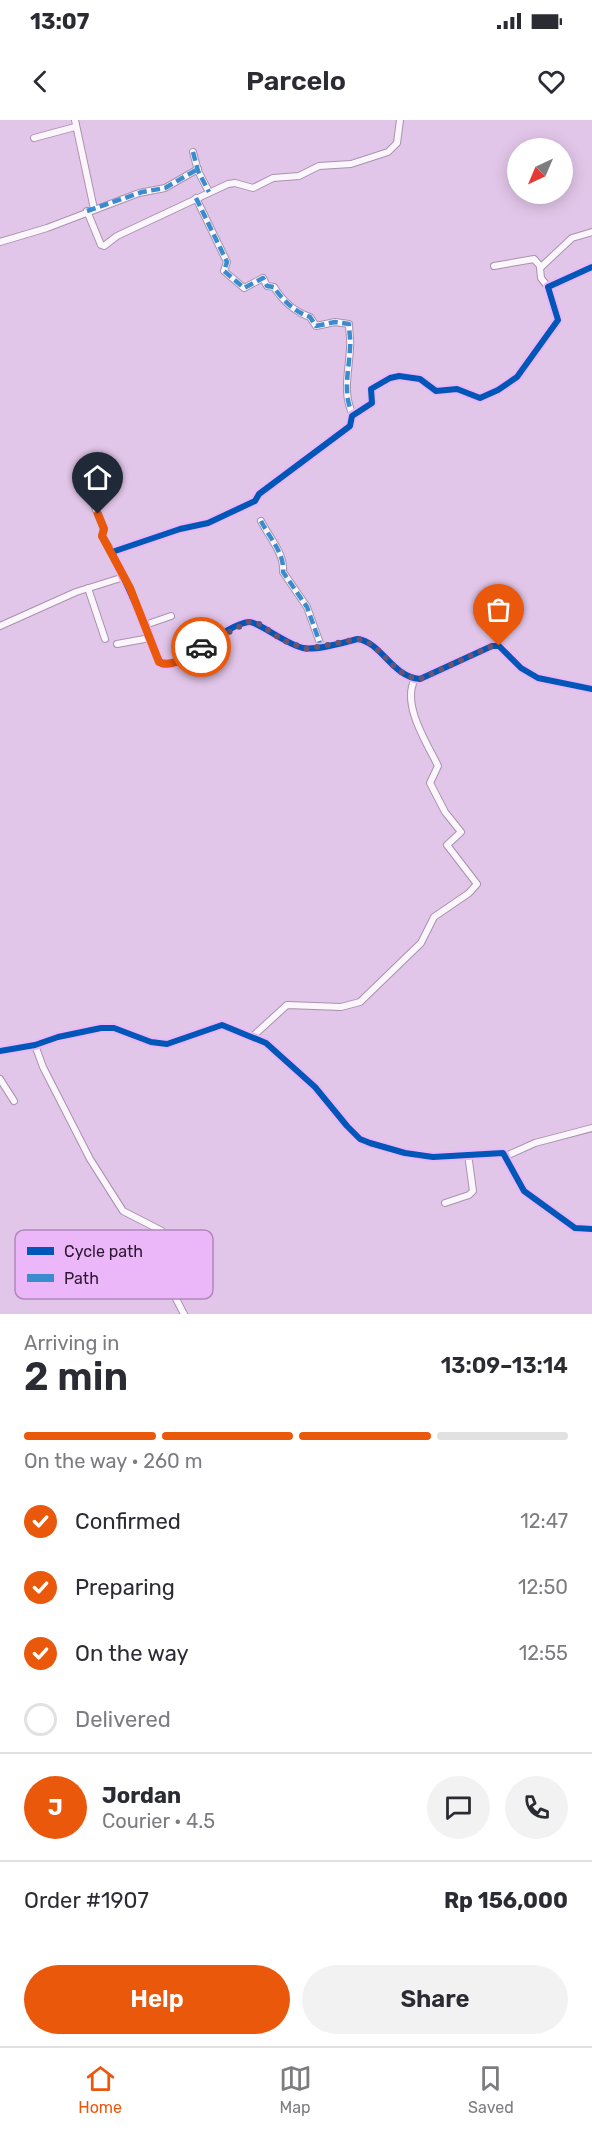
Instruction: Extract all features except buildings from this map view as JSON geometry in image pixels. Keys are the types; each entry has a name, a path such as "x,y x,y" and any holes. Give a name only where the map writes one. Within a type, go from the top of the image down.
{"street":[{"path":"34,138 75,123 90,210 100,244 104,246 117,236 196,198 235,183 253,188 273,178 299,176 320,166 351,164 388,152 397,143 400,120"},
{"path":"193,153 209,192"},
{"path":"0,242 47,228 142,192 165,188 198,169"},
{"path":"196,198 227,262 224,271 227,276 244,288 263,278 267,286 274,286 282,299 302,314 310,317 315,326 335,322 349,324 351,346 346,389 347,401 353,415"},
{"path":"112,552 180,529 208,523 248,505 256,500 259,494 350,426 350,418 371,405 371,389 395,376 420,379 436,391 457,389 480,398 498,390 517,377 558,320 548,287 540,274 541,267 572,238 592,232"},
{"path":"494,266 534,259 541,267"},
{"path":"548,287 592,267"},
{"path":"92,500 104,529 102,536 124,577 157,657 166,665 174,663 220,635 248,622 258,623 275,636 307,649 358,639 366,640 391,665 415,679 420,679 492,646 499,646 521,668 538,678 592,689"},
{"path":"261,521 284,564 283,572 308,607 321,646"},
{"path":"0,626 88,588 124,577"},
{"path":"88,588 105,639"},
{"path":"145,625 171,616"},
{"path":"117,644 150,638"},
{"path":"252,1037 287,1005 341,1007 360,1002 421,943 434,916 469,893 477,884 447,844 461,833 445,812 430,783 438,766 419,729 414,713 411,687 415,679"},
{"path":"0,1051 35,1046 58,1037 108,1028 121,1030 151,1042 166,1044 218,1025 266,1043 315,1087 347,1126 360,1138 405,1153 433,1157 497,1152 506,1156 524,1191 575,1228 592,1229"},
{"path":"35,1046 64,1111 90,1159 123,1211 160,1230"},
{"path":"0,1079 14,1101"},
{"path":"506,1156 535,1143 592,1128"},
{"path":"445,1203 469,1195 473,1191 468,1154"},
{"path":"176,1299 184,1314"}],"marked path":[{"path":"193,152 198,171 209,192"},
{"path":"87,211 142,192 165,188 198,169"},
{"path":"196,198 227,262 224,271 244,288 263,278 267,286 274,287 289,305 310,317 316,326 335,322 349,324 347,390 353,415"},
{"path":"261,521 279,552 283,572 307,607 321,646"}],"cycle path":[{"path":"592,267 548,287 558,320 517,377 498,390 480,398 457,389 436,391 420,379 399,376 390,378 371,389 372,403 352,416 350,426 259,494 255,501 208,523 180,529 112,552 162,664 182,660 228,630 249,622 259,625 289,643 309,649 358,639 374,647 394,667 410,677 420,679 492,646 499,646 521,668 538,678 592,689"},
{"path":"0,1051 35,1045 58,1037 101,1028 114,1028 151,1042 167,1044 222,1025 266,1043 315,1087 360,1139 405,1153 433,1157 503,1153 524,1191 575,1228 592,1229"}],"way so far":[{"path":"201,647 234,628 254,622 282,640 307,649 358,639 366,640 391,665 410,678 420,679 492,646 499,646"}],"route":[{"path":"98,514 104,529 102,536 114,554 130,588 159,662 166,665 174,663 201,647"}]}
